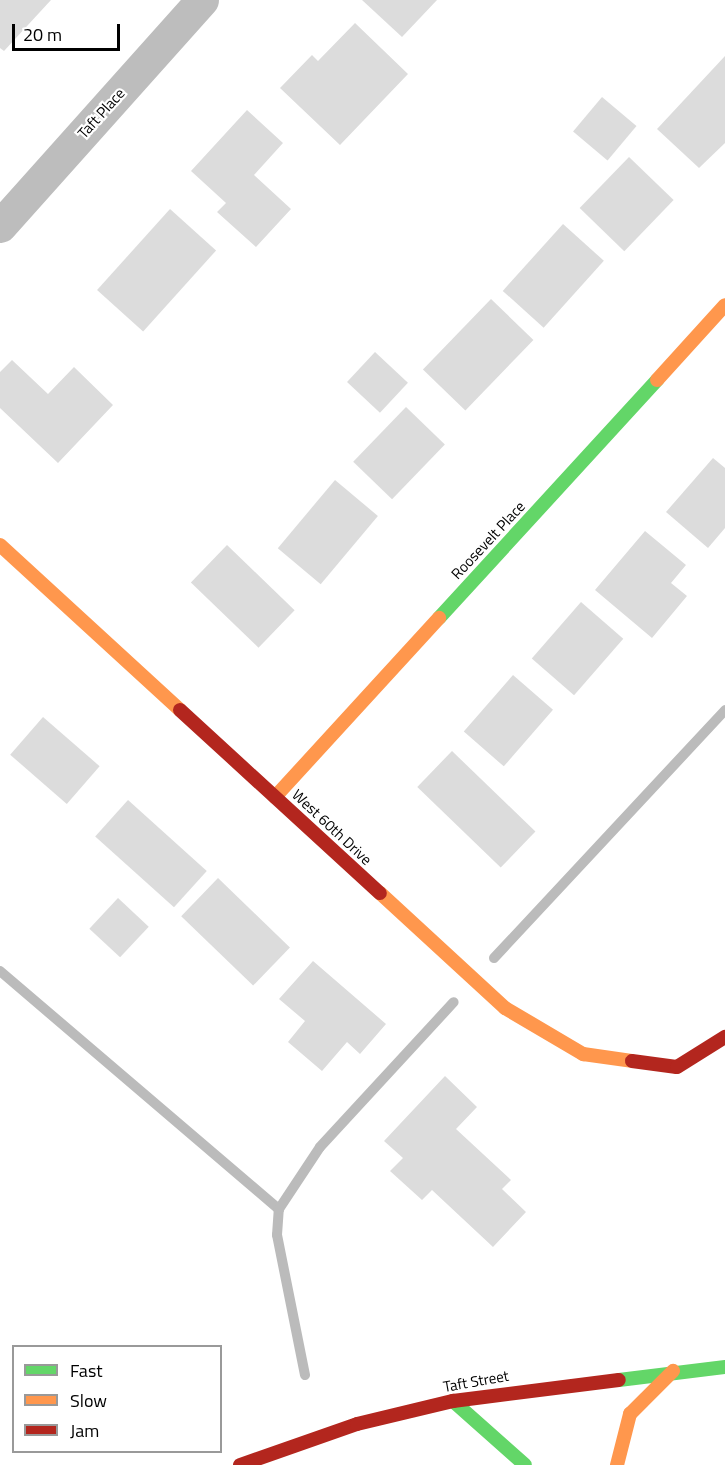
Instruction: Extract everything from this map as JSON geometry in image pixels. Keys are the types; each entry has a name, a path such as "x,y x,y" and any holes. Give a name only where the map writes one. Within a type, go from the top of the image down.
{"street":[{"name":"Taft Place","path":"0,226 202,0"},
{"name":"Roosevelt Place","path":"275,797 725,305"},
{"name":"West 60th Drive","path":"0,545 505,1008 583,1054 677,1066 725,1037"},
{"name":"Taft Street","path":"240,1465 357,1424 453,1401 673,1371 725,1367"},
{"path":"617,1465 630,1414 673,1371"},
{"path":"453,1401 525,1465"}],"building":[{"path":"0,0 51,0 4,51 0,48"},
{"path":"362,0 437,0 402,37"},
{"path":"355,23 408,74 340,145 280,88 312,55 318,61"},
{"path":"725,56 725,143 699,168 657,129"},
{"path":"602,97 636,126 608,160 573,131"},
{"path":"247,110 283,143 254,175 291,209 256,247 217,212 226,203 191,171"},
{"path":"629,157 674,200 624,251 580,208"},
{"path":"170,209 216,250 143,331 97,290"},
{"path":"563,224 604,261 544,328 503,291"},
{"path":"491,299 533,340 465,410 423,369"},
{"path":"375,352 408,383 380,413 347,382"},
{"path":"12,360 48,394 74,367 113,405 58,463 0,408 0,372"},
{"path":"406,407 445,445 392,499 353,462"},
{"path":"713,458 725,468 725,528 708,548 666,512"},
{"path":"335,480 378,516 321,584 278,548"},
{"path":"645,531 686,565 671,583 687,596 652,638 595,590"},
{"path":"227,545 295,610 258,648 191,582"},
{"path":"581,602 623,639 574,695 532,659"},
{"path":"513,675 553,710 504,766 464,732"},
{"path":"43,717 100,766 67,804 10,755"},
{"path":"452,751 535,832 501,868 417,787"},
{"path":"128,800 207,871 174,907 95,836"},
{"path":"218,878 290,947 253,986 181,916"},
{"path":"118,898 149,927 120,957 89,929"},
{"path":"313,961 386,1024 360,1054 347,1042 322,1071 288,1042 305,1021 279,999"},
{"path":"445,1076 477,1107 456,1129 511,1180 502,1189 526,1212 493,1247 432,1190 422,1200 390,1171 403,1158 384,1141"}],"waterway":[{"path":"494,958 725,710"},
{"path":"0,971 279,1209"},
{"path":"305,1375 277,1235 279,1209 320,1147 454,1002"}],"traffic: fast":[{"path":"439,618 657,380"},
{"path":"619,1380 725,1367"},
{"path":"453,1401 525,1465"}],"traffic: slow":[{"path":"657,380 725,305"},
{"path":"0,545 180,710"},
{"path":"275,797 439,618"},
{"path":"380,893 505,1008 583,1054 632,1061"},
{"path":"617,1465 630,1414 673,1371"}],"traffic: jam":[{"path":"180,710 380,893"},
{"path":"632,1061 677,1067 725,1037"},
{"path":"240,1465 357,1424 453,1401 619,1380"}]}
